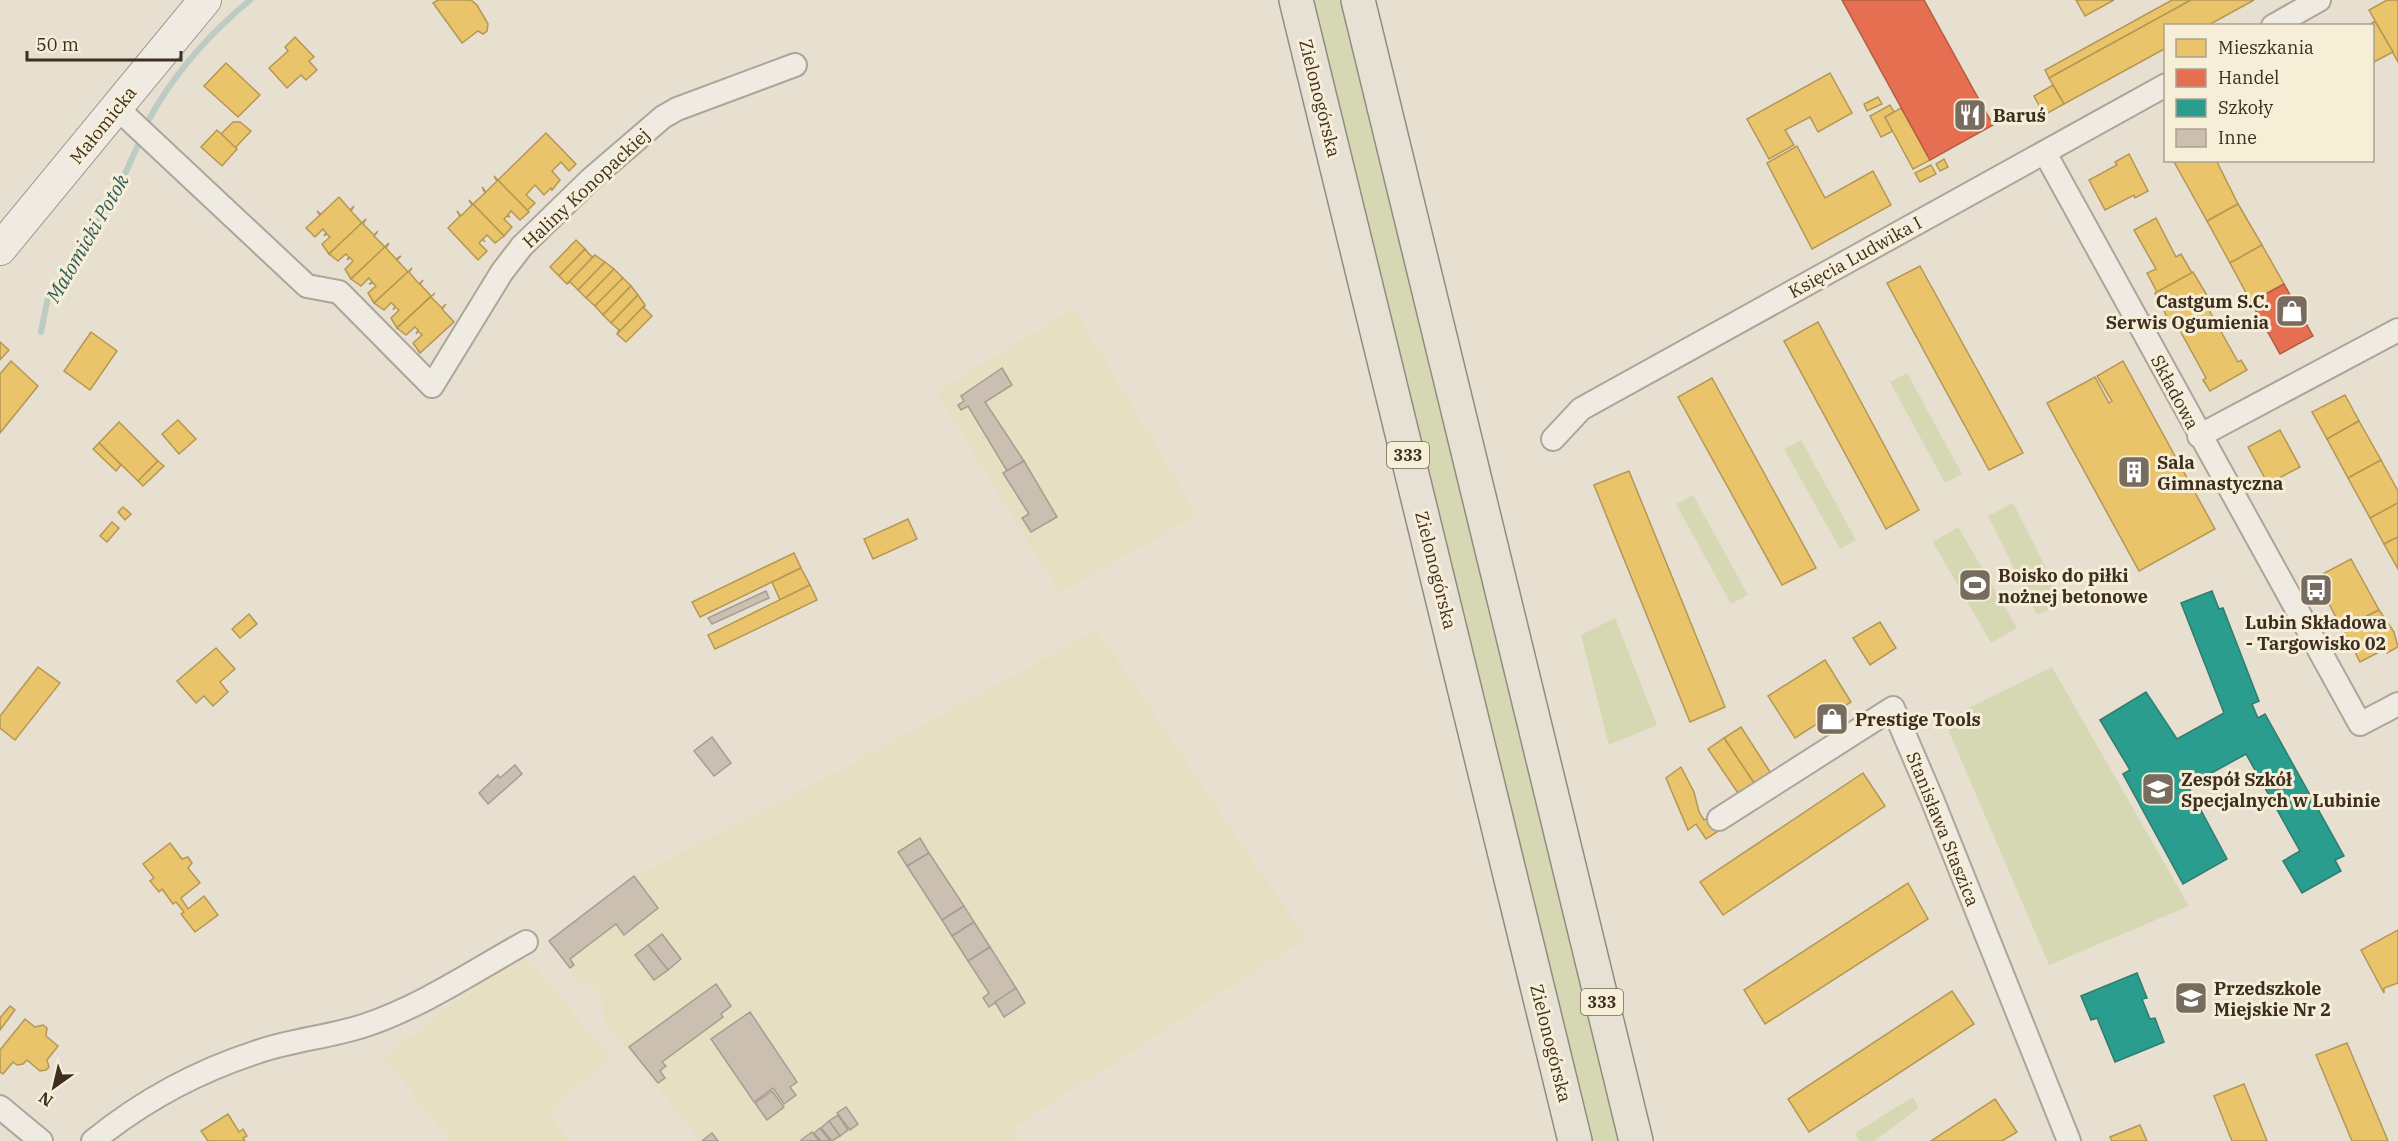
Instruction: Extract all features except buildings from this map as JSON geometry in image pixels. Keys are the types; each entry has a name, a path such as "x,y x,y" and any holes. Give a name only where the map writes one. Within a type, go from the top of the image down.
{"main road":[{"name":"Zielonogórska","path":"1296,0 1575,1141"},
{"name":"333","path":"1358,0 1636,1141"}],"street":[{"name":"Małomicka","path":"0,249 205,0"},
{"path":"2277,24 2319,0"},
{"name":"Haliny Konopackiej","path":"117,108 307,286 339,292 432,386 502,272 522,246 592,178 663,117 677,109 795,65"},
{"name":"Księcia Ludwika I","path":"1553,439 1581,409 2164,86"},
{"name":"Składowa","path":"2045,153 2199,436 2360,724 2398,704"},
{"path":"2199,436 2398,330"},
{"name":"Stanisława Staszica","path":"1719,819 1893,708 1932,799 2069,1141"},
{"path":"93,1141 155,1097 223,1065 258,1051 312,1040 365,1025 412,1005 526,942"},
{"path":"0,1107 41,1141"}],"shaded area":[{"path":"1074,308 1198,515 1059,593 936,392"},
{"path":"1097,630 1306,938 1013,1129 1020,1141 700,1141 603,1020 602,998 595,987 579,984 549,941 634,876 784,800"},
{"path":"515,956 529,959 610,1057 548,1115 571,1141 450,1141 384,1057"}],"green space":[{"path":"1310,0 1351,0 1627,1141 1592,1141"},
{"path":"1907,373 1962,474 1945,483 1890,382"},
{"path":"1801,440 1856,540 1840,549 1784,449"},
{"path":"1693,495 1748,595 1731,604 1676,504"},
{"path":"2013,503 2063,602 2037,615 1988,516"},
{"name":"Boisko do piłki nożnej betonowe","path":"1958,527 2017,628 1991,643 1933,542"},
{"path":"1615,618 1657,725 1609,745 1581,635"},
{"path":"2052,667 2189,906 2049,965 1944,720"},
{"path":"1913,1097 1919,1108 1874,1141 1859,1141 1855,1133"}],"waterway":[{"name":"Małomicki Potok","path":"148,121 169,87 193,56 250,0"},
{"name":"Małomicki Potok","path":"41,332 48,297 115,196 138,145"}],"place":[{"name":"Baruś","path":"1970,115"},
{"name":"Castgum S.C. Serwis Ogumienia","path":"2292,311"},
{"name":"Sala Gimnastyczna","path":"2134,472"},
{"name":"Boisko do piłki nożnej betonowe","path":"1975,585"},
{"name":"Lubin Składowa - Targowisko 02","path":"2316,590"},
{"name":"Prestige Tools","path":"1832,719"},
{"name":"Zespół Szkół Specjalnych w Lubinie","path":"2158,789"},
{"name":"Przedszkole Miejskie Nr 2","path":"2191,998"}]}
